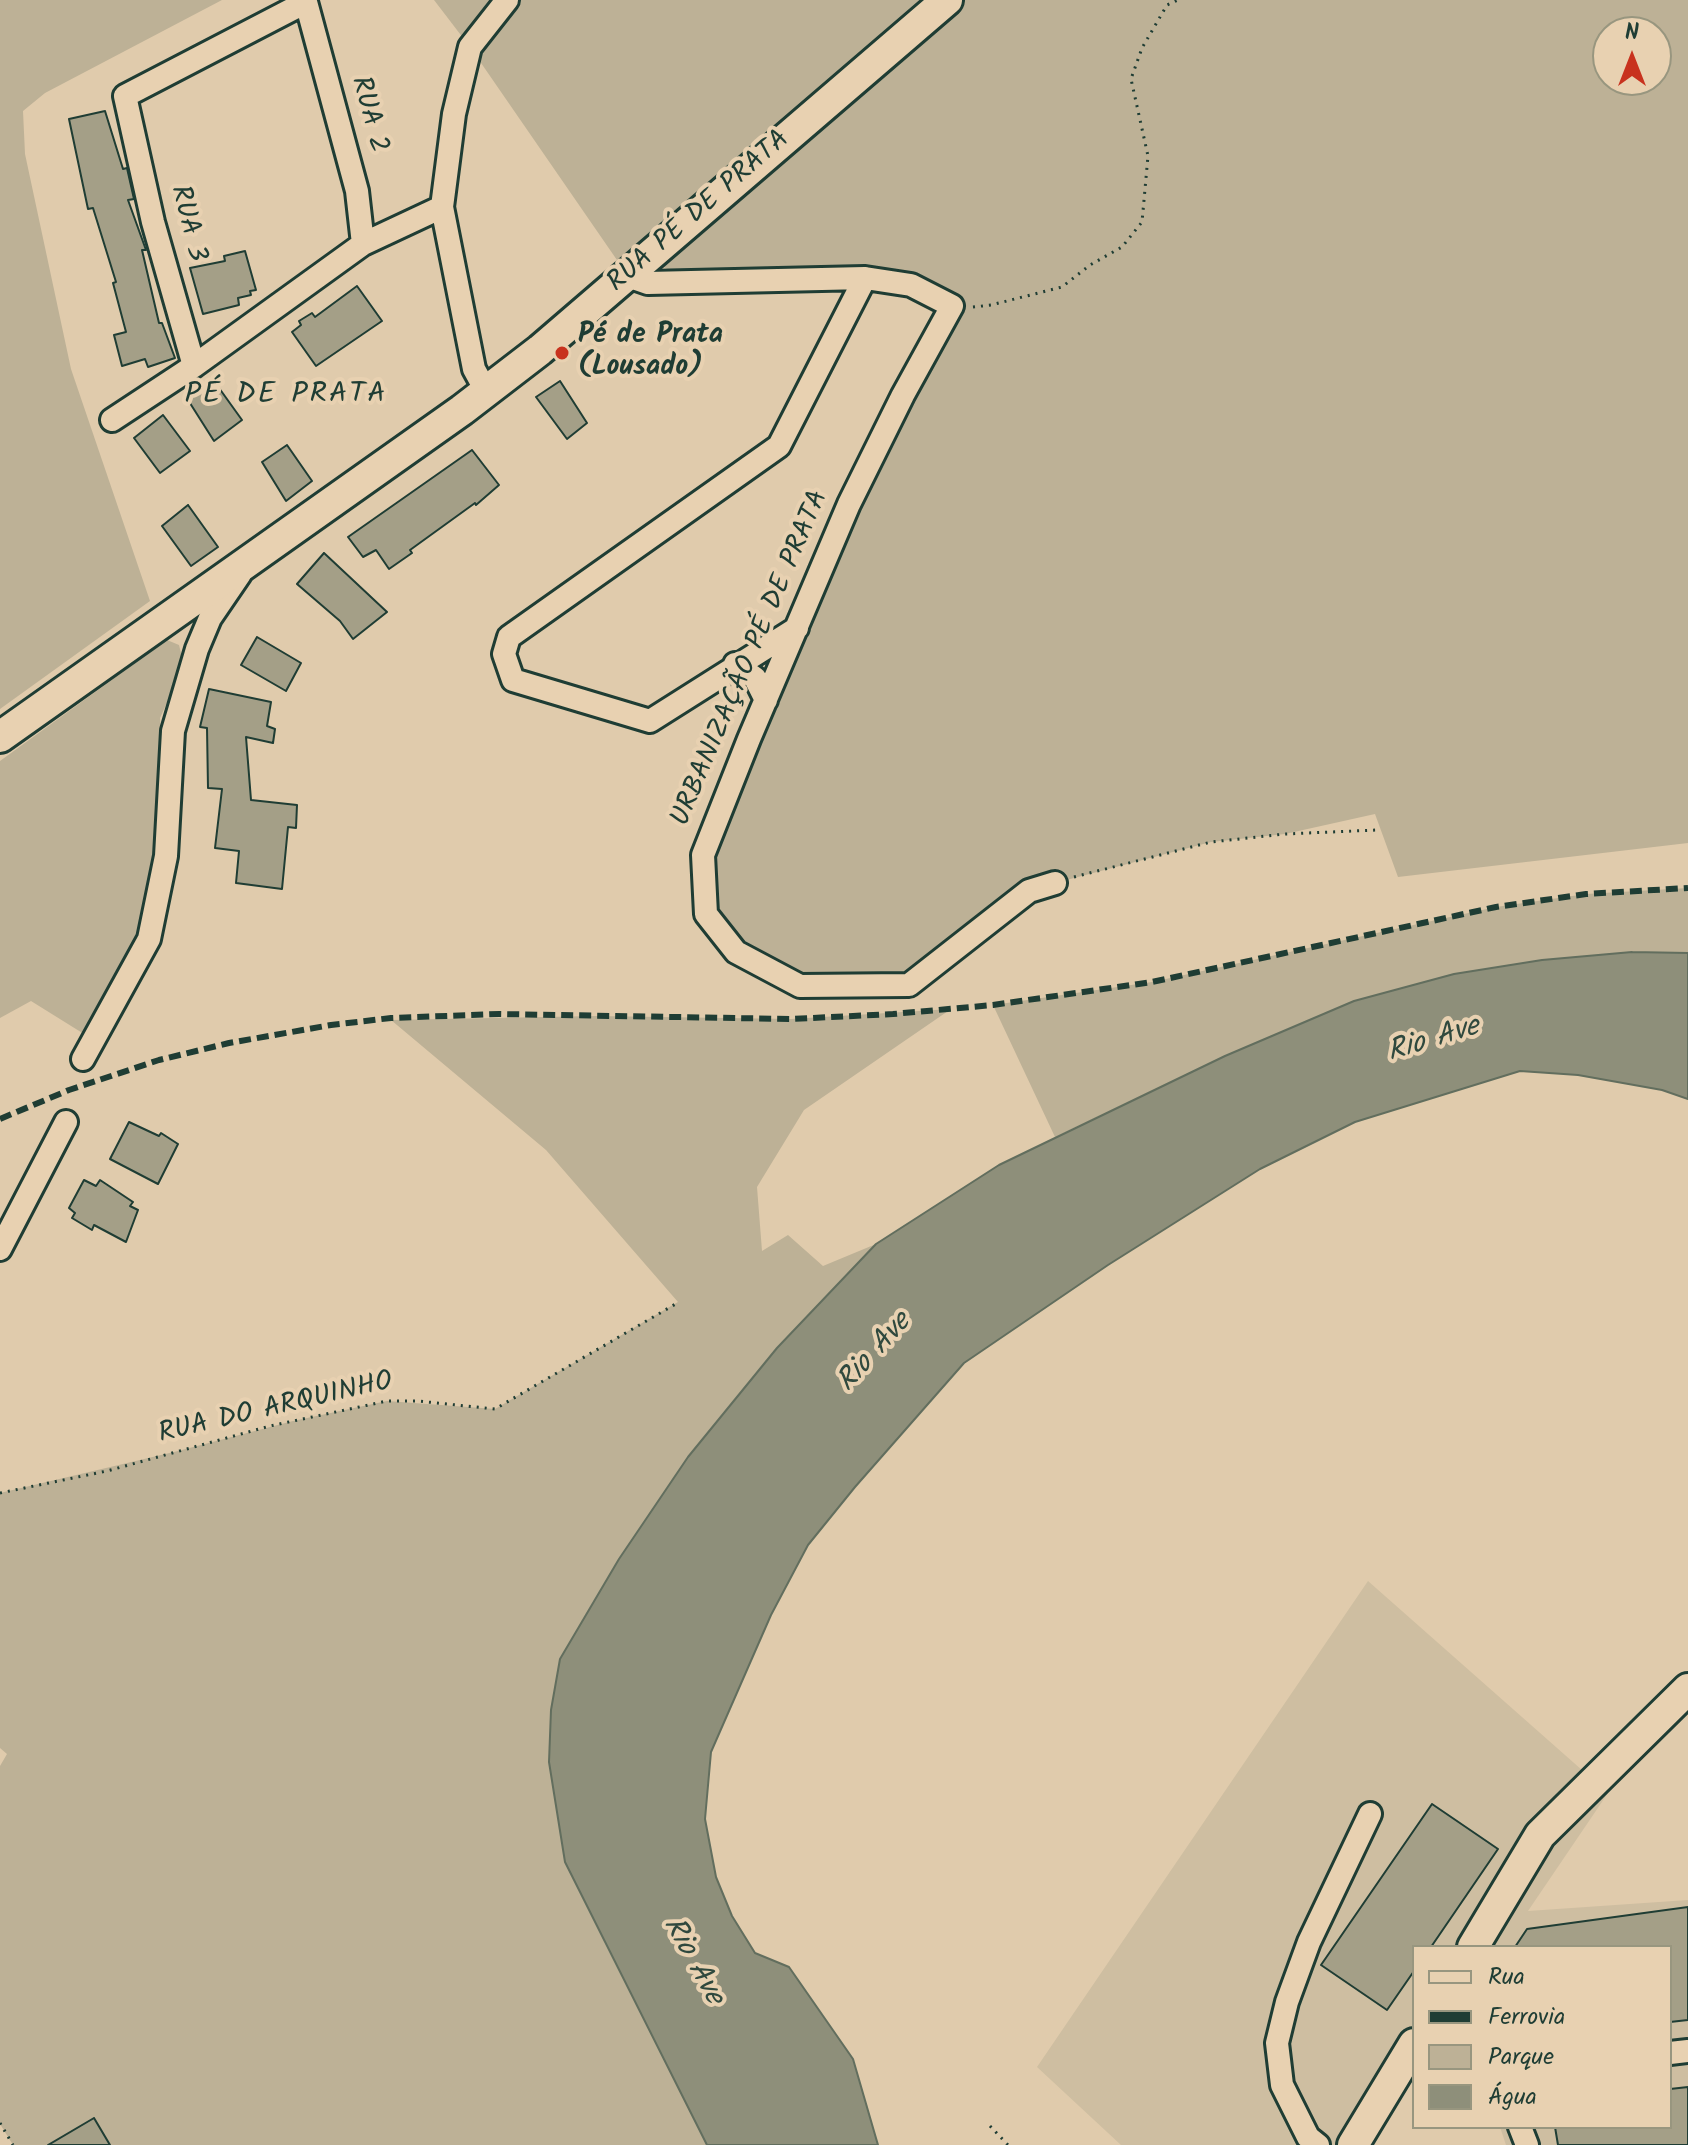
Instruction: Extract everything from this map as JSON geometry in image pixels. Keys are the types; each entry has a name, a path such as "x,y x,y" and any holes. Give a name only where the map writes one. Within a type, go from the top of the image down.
{"street":[{"path":"486,391 474,369 442,207 454,114 470,47 507,0"},
{"name":"RUA PÉ DE PRATA","path":"0,737 540,350 947,0"},
{"name":"RUA 2","path":"125,96 306,2 357,191 363,244"},
{"name":"RUA 3","path":"125,96 153,222 194,366"},
{"path":"112,420 194,366 363,244 442,207"},
{"path":"651,256 658,264 692,282"},
{"path":"628,276 648,283 865,278 911,285 952,306"},
{"path":"797,628 735,664 650,721 513,680 504,654 509,637 779,446 865,278"},
{"name":"URBANIZAÇÃO PÉ DE PRATA","path":"952,306 849,504 703,855 706,914 736,952 800,986 909,985 1029,891 1055,883"},
{"name":"RUA PÉ DE PRATA","path":"83,1059 149,939 166,856 173,731 197,649 210,618 251,557"},
{"path":"167,618 179,620 189,628 197,649"},
{"path":"735,664 755,678 766,700"},
{"path":"0,1249 66,1122"},
{"path":"1474,1945 1540,1835 1688,1689"},
{"path":"1318,2145 1308,2137 1282,2085 1277,2043 1287,2002 1309,1942 1370,1814"},
{"path":"1353,2145 1412,2047"}],"path":[{"path":"952,306 991,305 1062,287 1090,265 1122,247 1142,222 1148,156 1131,79 1142,48 1167,5 1178,0"},
{"path":"1055,883 1211,842 1285,834 1377,830"},
{"name":"RUA DO ARQUINHO","path":"0,1493 107,1471 270,1426 387,1401 495,1409 679,1302"},
{"path":"0,2123 13,2145"},
{"path":"990,2126 1008,2145"}],"shaded area":[{"path":"1368,1581 1608,1793 1528,1911 1688,1900 1688,2145 1506,2145 1501,2129 1672,2129 1672,1945 1412,1945 1412,2068 1343,2145 1121,2145 1037,2067"}],"green space":[{"path":"0,0 222,0 45,93 23,111 25,154 71,369 150,601 0,709"},
{"path":"434,0 947,0 628,276 470,47"},
{"path":"959,0 1688,0 1688,843 1398,877 1375,814 1285,834 1211,842 1055,883 909,985 800,986 736,952 706,914 703,855 749,739 952,307 911,285 692,282 658,264"},
{"path":"167,640 179,645 184,665 160,718 166,856 135,948 84,1034 31,1001 0,1018 0,761"},
{"path":"1688,888 1688,953 1632,952 1542,960 1454,974 1354,1001 1225,1056 1055,1137 993,1005 1152,982 1496,907 1586,894"},
{"path":"951,1009 804,1110 757,1187 762,1251 788,1235 823,1266 876,1244 688,1457 619,1559 560,1659 551,1710 549,1762 565,1862 707,2145 13,2145 0,2124 0,1766 7,1754 0,1748 0,1493 387,1401 495,1409 678,1302 546,1150 391,1020 596,1016 791,1019"}],"water":[{"name":"Rio Ave","path":"1632,952 1688,953 1688,1099 1662,1090 1578,1075 1520,1071 1355,1122 1260,1169 1108,1265 964,1363 808,1545 771,1615 711,1752 705,1819 716,1877 732,1916 755,1953 789,1967 853,2059 878,2145 707,2145 565,1862 549,1762 551,1710 560,1659 619,1559 688,1457 777,1348 876,1244 999,1165 1225,1056 1354,1001 1454,974 1542,960"}],"building":[{"path":"105,111 123,169 127,168 134,199 128,200 146,250 142,250 159,323 162,323 175,358 148,367 145,359 122,366 114,335 126,332 113,283 116,282 93,208 88,209 69,119"},
{"path":"245,251 256,290 250,291 251,295 238,298 239,305 203,314 190,268 225,261 224,256"},
{"path":"357,286 382,321 316,366 292,332 301,325 299,321 312,313 315,317"},
{"path":"214,381 242,420 214,441 188,400"},
{"path":"560,381 587,423 567,439 536,397"},
{"path":"163,415 190,451 160,473 134,438"},
{"path":"287,445 312,481 286,501 262,462"},
{"path":"472,450 499,485 389,569 376,550 363,557 348,537"},
{"path":"188,505 218,547 191,566 162,526"},
{"path":"324,553 387,612 353,639 340,621 297,584"},
{"path":"257,637 301,663 286,691 241,665"},
{"path":"209,689 271,702 267,726 275,729 273,743 246,737 251,800 297,805 296,828 288,827 282,889 236,883 239,851 215,848 222,789 208,788 207,728 200,727"},
{"path":"129,1122 159,1136 161,1133 178,1144 158,1184 110,1159"},
{"path":"84,1180 96,1186 100,1180 133,1202 130,1206 138,1210 126,1242 94,1225 92,1230 72,1218 75,1213 69,1208"},
{"path":"1432,1804 1498,1849 1432,1945 1412,1945 1412,1974 1387,2010 1321,1965"},
{"path":"1688,1907 1688,2020 1672,2022 1672,1945 1516,1945 1527,1929"},
{"path":"1688,2087 1688,2145 1558,2145 1555,2129 1672,2129 1672,2089"},
{"path":"94,2118 110,2145 48,2145"}],"railway":[{"path":"0,1119 69,1090 159,1060 229,1043 331,1025 391,1018 499,1014 791,1019 993,1005 1152,982 1496,907 1586,894 1688,888"}],"place":[{"name":"Pé de Prata (Lousado)","path":"562,353"}],"district":[{"name":"PÉ DE PRATA","path":"286,397"}]}
